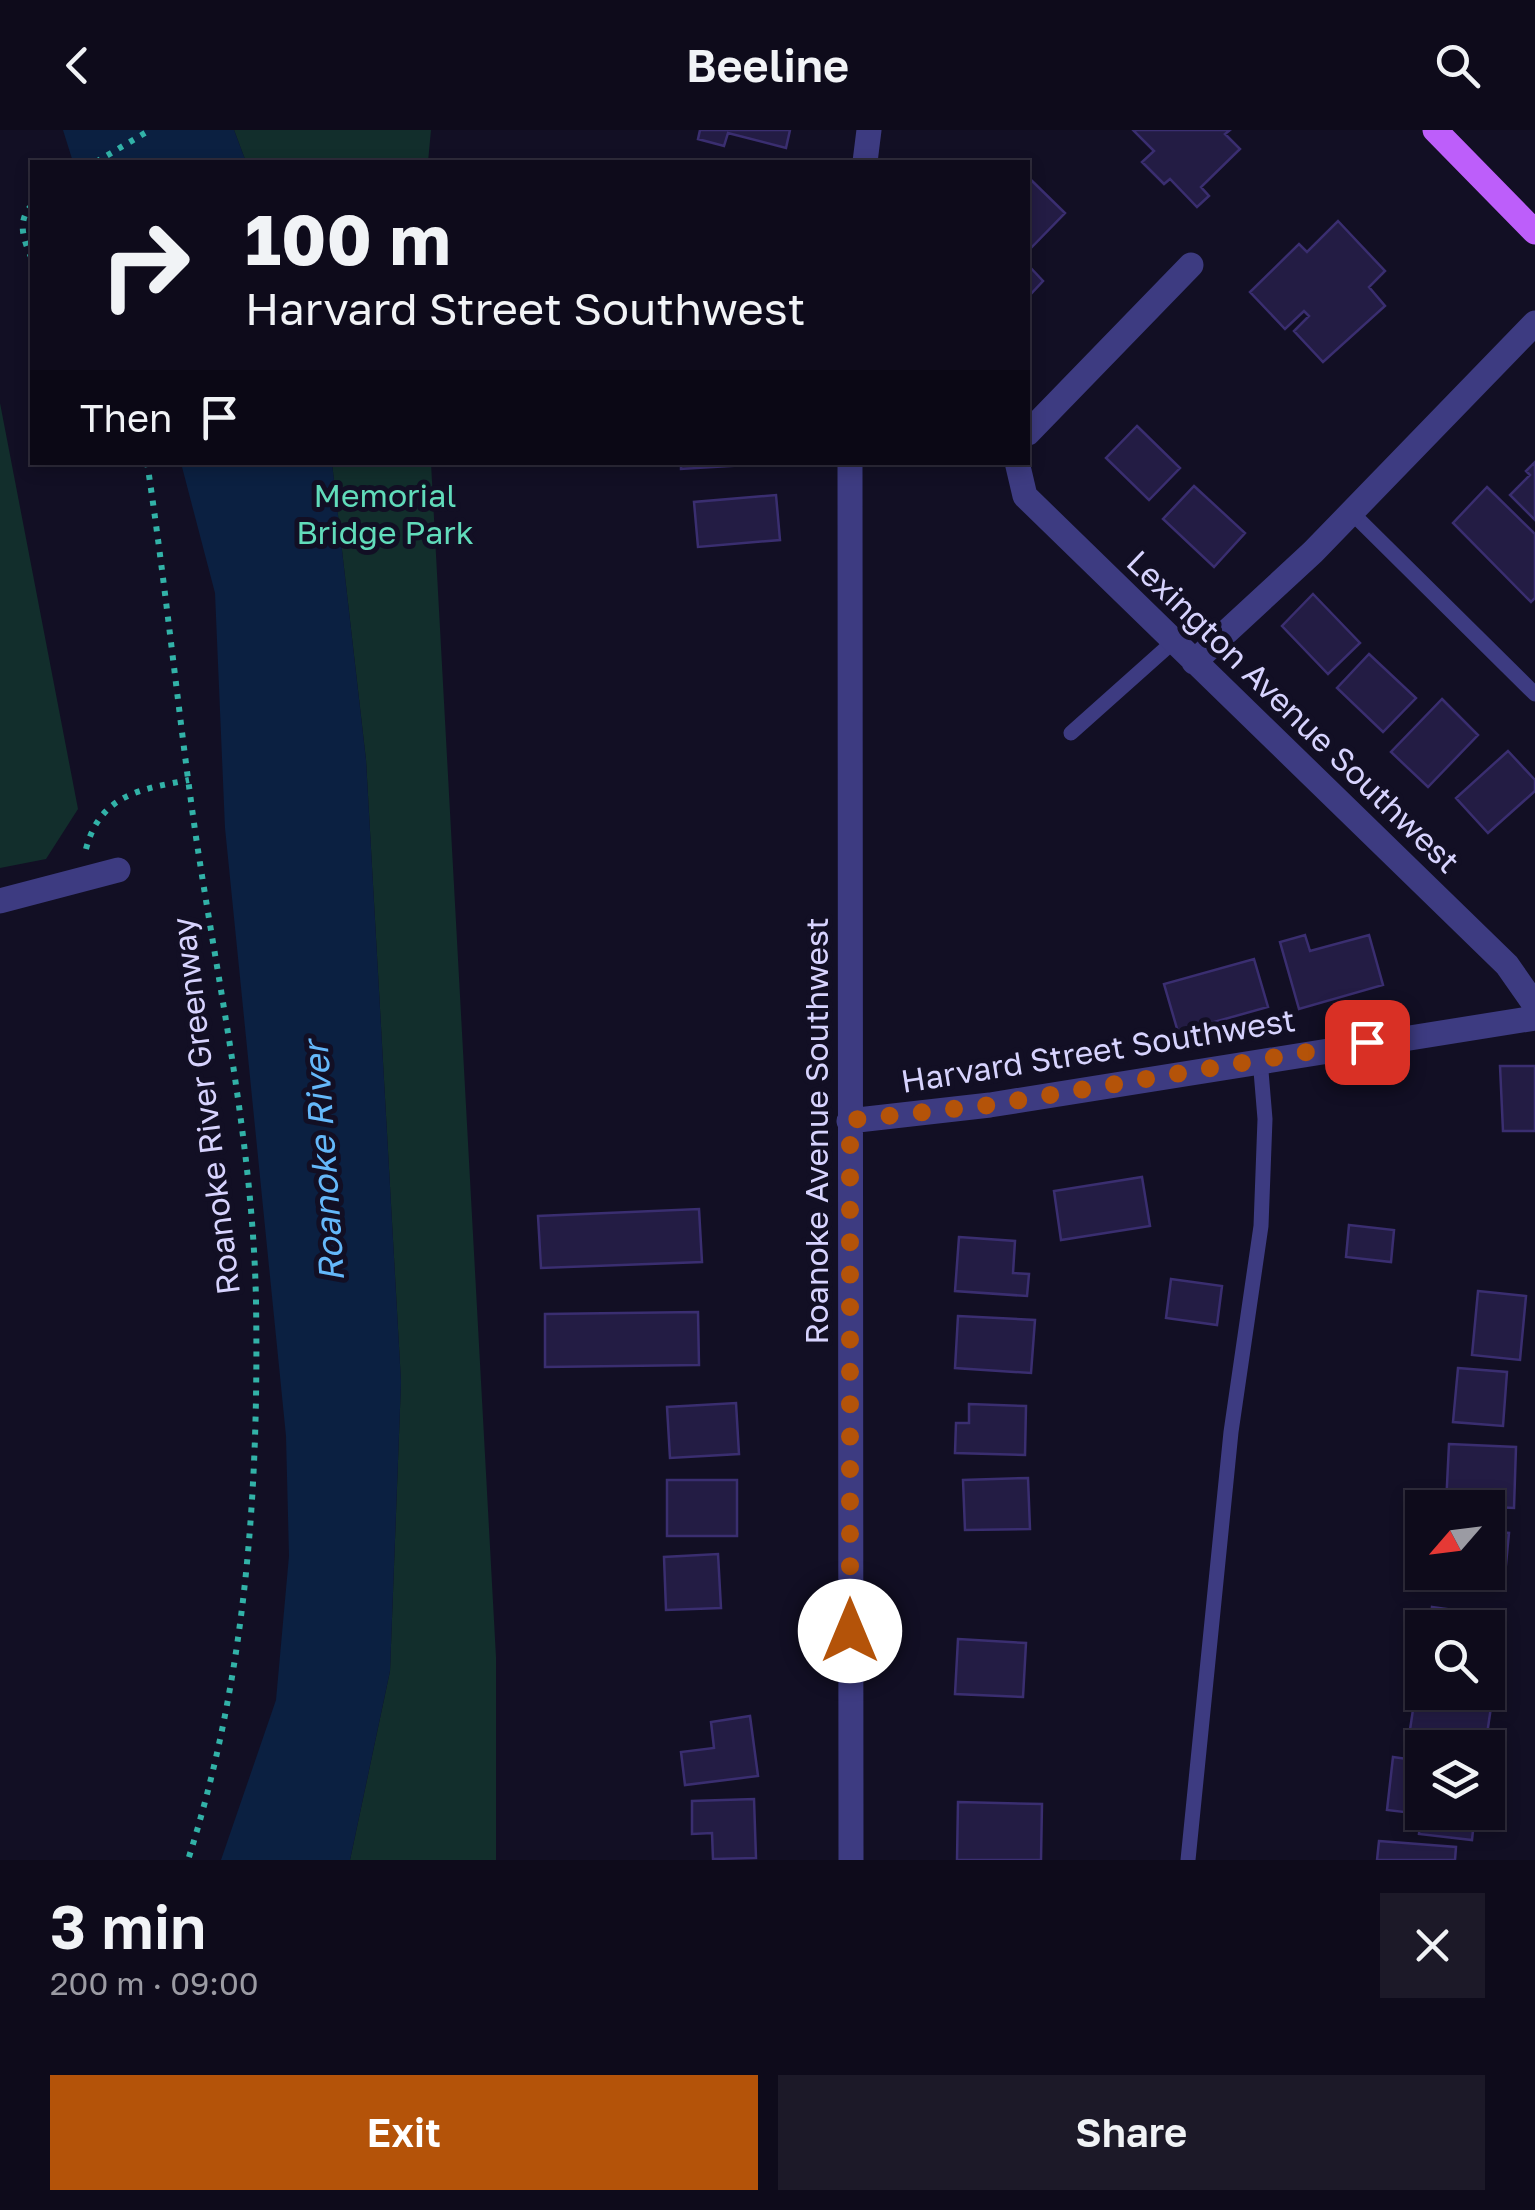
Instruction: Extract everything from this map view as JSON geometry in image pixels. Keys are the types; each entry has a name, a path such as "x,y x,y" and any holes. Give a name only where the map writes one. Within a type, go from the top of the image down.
{"main road":[{"path":"1434,130 1535,232"}],"street":[{"path":"865,160 869,130"},
{"path":"1030,431 1191,265"},
{"path":"1194,662 1352,512 1535,323"},
{"name":"Roanoke Avenue Southwest","path":"850,465 851,1860"},
{"name":"Lexington Avenue Southwest","path":"1017,465 1017,476 1026,496 1506,965 1535,1004"},
{"path":"0,901 118,870"},
{"name":"Harvard Street Southwest","path":"850,1120 990,1105 1535,1018"}],"lane":[{"path":"1352,512 1535,694"},
{"path":"1070,733 1173,642"},
{"path":"1188,1860 1232,1432 1261,1226 1265,1119 1260,1060"}],"path":[{"path":"99,160 150,130"},
{"path":"30,208 22,235 30,254"},
{"name":"Roanoke River Greenway","path":"147,465 243,1149 256,1299 252,1538 232,1691 214,1780 188,1860"},
{"path":"86,880 83,858 89,838 112,802 130,792 189,780"}],"green space":[{"path":"234,130 431,130 428,160 245,160"},
{"path":"0,403 78,809 46,859 0,868"},
{"name":"Memorial Bridge Park","path":"332,465 431,465 496,1657 496,1860 350,1860 390,1671 401,1382 366,760"}],"water":[{"path":"63,130 234,130 245,160 72,160"},
{"name":"Roanoke River","path":"182,465 332,465 366,760 401,1382 390,1671 350,1860 221,1860 276,1700 289,1556 286,1436 225,828 215,593"}],"building":[{"path":"700,130 790,130 786,148 728,133 724,146 698,139"},
{"path":"1133,130 1230,130 1225,134 1240,149 1201,187 1209,196 1197,207 1170,179 1164,184 1142,162 1154,151"},
{"path":"1030,179 1065,213 1030,249"},
{"path":"1338,221 1385,271 1369,287 1385,306 1323,362 1294,331 1309,316 1304,311 1285,329 1250,292 1299,244 1307,252"},
{"path":"1030,267 1043,281 1030,295"},
{"path":"1137,426 1180,468 1149,500 1106,458"},
{"path":"1535,462 1535,520 1510,495 1530,475 1526,471"},
{"path":"681,465 749,465 681,469"},
{"path":"1194,486 1245,533 1214,567 1163,519"},
{"path":"1487,487 1535,534 1535,598 1531,602 1453,523"},
{"path":"776,495 780,540 698,547 694,502"},
{"path":"1313,594 1360,643 1328,674 1282,626"},
{"path":"1369,654 1416,698 1383,732 1337,688"},
{"path":"1442,699 1478,735 1428,787 1391,752"},
{"path":"1508,751 1535,780 1535,791 1488,833 1456,798"},
{"path":"1305,935 1310,951 1369,935 1383,985 1299,1009 1280,942"},
{"path":"1254,959 1268,1007 1178,1032 1164,984"},
{"path":"1500,1066 1535,1066 1535,1131 1503,1131"},
{"path":"1142,1177 1150,1226 1061,1240 1054,1191"},
{"path":"699,1209 702,1262 541,1268 538,1216"},
{"path":"1349,1225 1394,1230 1391,1262 1346,1257"},
{"path":"959,1237 1015,1241 1013,1273 1029,1274 1027,1296 955,1291"},
{"path":"1171,1279 1222,1286 1217,1325 1166,1318"},
{"path":"1478,1291 1526,1296 1520,1360 1472,1355"},
{"path":"698,1312 699,1365 545,1367 545,1314"},
{"path":"958,1316 1035,1320 1031,1373 955,1368"},
{"path":"1458,1368 1507,1372 1503,1426 1453,1422"},
{"path":"736,1403 739,1454 670,1458 667,1407"},
{"path":"969,1404 1026,1406 1025,1455 955,1453 956,1423 969,1423"},
{"path":"1449,1444 1516,1447 1514,1508 1505,1508 1505,1490 1447,1490"},
{"path":"1028,1478 1030,1529 965,1530 963,1480"},
{"path":"667,1480 737,1480 737,1536 667,1536"},
{"path":"1505,1533 1509,1533 1505,1575"},
{"path":"718,1554 721,1608 666,1610 664,1557"},
{"path":"958,1639 1026,1643 1023,1697 955,1694"},
{"path":"1413,1710 1491,1710 1488,1730 1410,1730"},
{"path":"750,1716 758,1776 685,1785 681,1752 714,1748 711,1722"},
{"path":"1393,1757 1405,1759 1405,1812 1387,1810"},
{"path":"754,1799 756,1858 713,1859 712,1833 692,1834 692,1801"},
{"path":"958,1802 1042,1804 1041,1860 957,1860"},
{"path":"1419,1830 1473,1830 1472,1840 1419,1834"},
{"path":"1379,1841 1456,1847 1455,1860 1377,1860"}],"route":[{"path":"850,1631 850,1120 990,1105 1367,1042"}]}
